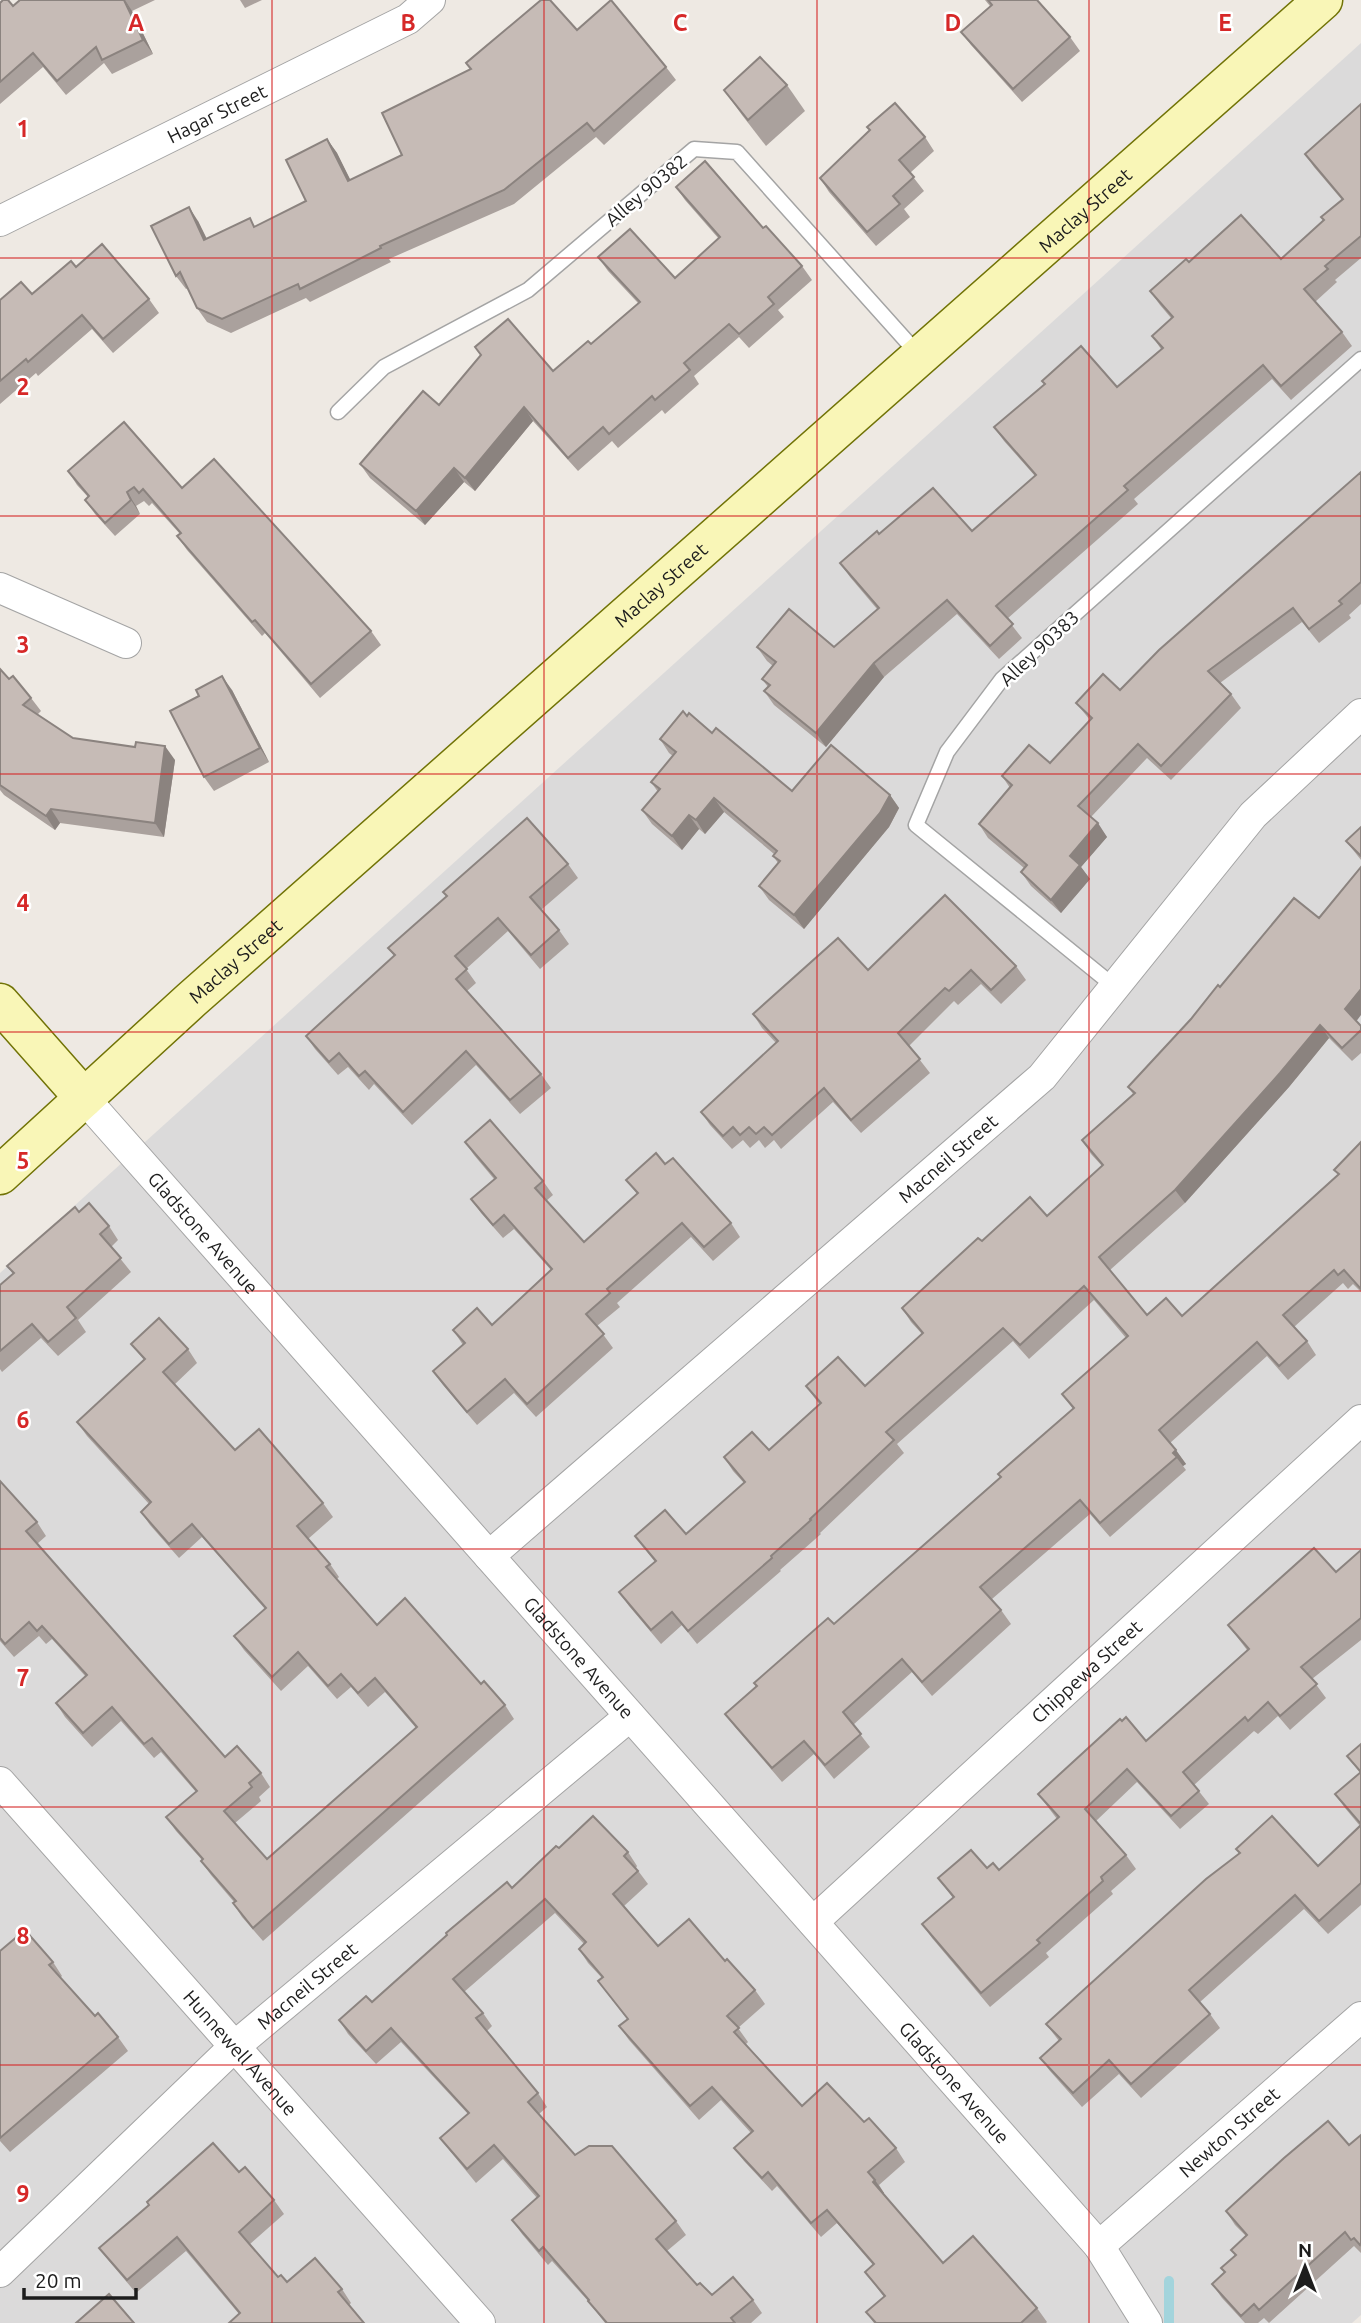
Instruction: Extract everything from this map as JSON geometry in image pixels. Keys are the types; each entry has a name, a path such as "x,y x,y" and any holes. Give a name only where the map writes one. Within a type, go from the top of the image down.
{"street":[{"name":"Hagar Street","path":"0,221 408,19 429,0"},
{"name":"Maclay Street","path":"0,1175 191,1000 921,358 1323,0"},
{"path":"0,588 125,643"},
{"name":"Macneil Street","path":"489,1556 1042,1077 1253,814 1361,714"},
{"name":"Gladstone Avenue","path":"0,1003 1099,2246 1147,2323"},
{"name":"Chippewa Street","path":"813,1922 1361,1420"},
{"name":"Macneil Street","path":"0,2272 235,2046 630,1716"},
{"name":"Hunnewell Avenue","path":"0,1782 480,2323"},
{"name":"Newton Street","path":"1099,2246 1361,2017"}],"lane":[{"name":"Alley 90382","path":"338,412 384,367 528,290 694,149 737,152 921,358"},
{"name":"Alley 90383","path":"1115,987 916,825 947,752 1002,680 1361,359"}],"shaded area":[{"path":"1361,43 1361,2315 1352,2323 0,2323 0,1273"}],"building":[{"path":"8,0 13,6 20,0 124,0 143,40 102,60 96,47 57,81 33,53 0,82 0,3"},
{"path":"541,0 550,0 577,30 611,0 666,67 594,131 587,123 504,190 380,246 381,248 300,289 298,284 222,319 197,308 180,272 176,276 151,226 189,207 204,240 250,218 254,227 306,201 286,160 327,139 348,181 402,155 382,113 471,69 466,63"},
{"path":"988,0 1037,0 1070,37 1013,89 961,32 992,5"},
{"path":"760,57 787,85 748,120 724,90"},
{"path":"895,103 925,137 899,160 914,177 893,196 900,204 867,232 820,178 870,130 867,127"},
{"path":"1361,104 1361,236 1325,266 1328,269 1304,289 1342,332 1281,386 1263,365 1124,486 1128,490 996,606 1013,624 990,646 947,600 874,663 816,733 764,691 770,685 762,679 776,662 757,647 789,609 834,647 879,608 840,563 877,531 879,534 933,488 972,531 1036,475 994,427 1045,384 1042,381 1081,346 1117,387 1163,348 1152,336 1173,317 1150,291 1186,259 1189,262 1241,215 1281,259 1324,220 1321,217 1343,199 1305,154"},
{"path":"705,161 763,228 766,226 802,266 768,297 774,304 739,334 729,324 684,363 690,370 655,400 652,396 609,434 603,427 568,458 524,407 465,478 454,468 416,511 360,464 423,391 439,405 481,355 475,347 508,319 553,371 588,341 591,344 640,302 598,257 630,229 675,278 720,237 676,187"},
{"path":"102,244 149,299 103,339 82,315 28,362 26,359 0,381 0,300 21,282 32,294 71,261 76,267"},
{"path":"124,422 182,488 214,459 371,631 311,684 255,620 252,622 177,536 181,533 143,489 139,493 134,487 127,492 131,500 105,523 85,500 89,496 68,471"},
{"path":"1361,472 1361,582 1339,601 1342,604 1309,629 1293,608 1208,671 1231,694 1161,766 1138,744 1078,806 1098,823 1070,856 1080,865 1051,900 1021,872 1027,865 979,824 1012,785 1002,776 1029,745 1050,763 1092,718 1076,703 1103,674 1120,690 1159,650"},
{"path":"0,669 9,679 13,676 31,698 23,705 73,738 135,747 136,742 165,746 155,823 51,809 46,816 0,785"},
{"path":"222,676 260,748 204,777 170,711 199,696 196,690"},
{"path":"683,711 712,733 716,728 792,791 831,745 890,795 880,813 794,915 759,886 780,861 773,856 777,851 714,798 696,820 689,815 672,836 642,810 660,789 651,782 676,752 660,739"},
{"path":"527,818 568,864 530,897 559,930 531,955 498,918 455,956 467,969 456,979 541,1074 510,1100 466,1051 403,1112 365,1071 359,1076 339,1053 329,1062 306,1036 395,955 388,948 447,896 443,892"},
{"path":"1361,827 1361,856 1346,841"},
{"path":"1361,867 1361,989 1345,1009 1361,1026 1361,1030 1342,1048 1320,1025 1175,1190 1099,1257 1147,1315 1166,1298 1182,1316 1339,1174 1334,1170 1361,1142 1361,1289 1344,1270 1338,1275 1334,1270 1283,1315 1307,1341 1279,1366 1257,1342 1159,1430 1176,1450 1173,1453 1177,1457 1100,1523 1080,1500 980,1587 1001,1610 922,1682 902,1659 843,1712 861,1734 825,1765 804,1741 772,1768 725,1714 757,1686 754,1683 828,1618 834,1624 1001,1477 998,1474 1074,1408 1062,1394 1128,1336 1084,1286 1020,1345 1003,1328 886,1432 894,1440 771,1556 772,1558 688,1631 672,1612 651,1630 619,1592 656,1561 635,1536 665,1510 686,1534 745,1482 724,1457 752,1432 769,1450 821,1403 806,1386 838,1357 865,1386 923,1333 902,1308 978,1238 982,1241 1030,1197 1047,1216 1103,1165 1082,1140 1135,1093 1128,1087 1191,1019 1218,985 1220,987 1294,898 1319,918"},
{"path":"945,895 1016,966 991,990 971,970 949,991 945,988 898,1033 920,1059 851,1120 824,1088 772,1135 764,1127 756,1134 749,1127 740,1135 733,1127 723,1136 701,1112 778,1041 753,1014 838,938 868,970"},
{"path":"490,1120 543,1181 535,1188 584,1242 638,1193 626,1180 656,1153 665,1164 673,1158 731,1223 704,1247 682,1223 607,1289 610,1293 586,1314 604,1334 527,1404 505,1379 467,1412 433,1371 465,1343 453,1330 477,1308 492,1325 552,1269 504,1215 493,1225 471,1199 496,1178 465,1142"},
{"path":"89,1203 109,1226 100,1234 121,1258 67,1307 76,1318 48,1342 32,1324 0,1351 0,1285 14,1273 7,1266 75,1207 79,1212"},
{"path":"159,1318 188,1349 163,1372 235,1450 259,1429 323,1503 297,1526 330,1564 326,1567 377,1625 405,1598 481,1684 484,1681 505,1705 253,1928 233,1903 236,1901 166,1817 197,1791 152,1738 144,1744 112,1707 83,1733 56,1703 87,1675 42,1626 37,1631 29,1622 5,1644 0,1638 0,1481 37,1522 26,1531 225,1757 237,1746 261,1773 249,1783 252,1787 224,1811 267,1859 417,1727 375,1678 358,1693 341,1674 328,1686 298,1652 272,1677 234,1636 266,1608 192,1524 169,1544 141,1512 151,1502 77,1422 145,1359 131,1344"},
{"path":"1314,1548 1336,1572 1361,1550 1361,1618 1301,1667 1317,1684 1280,1716 1268,1702 1248,1721 1245,1717 1183,1772 1199,1791 1171,1816 1127,1769 1085,1809 1126,1855 1101,1877 1103,1881 1037,1940 1040,1943 981,1993 922,1924 954,1897 938,1878 971,1850 987,1868 993,1863 999,1870 1059,1817 1038,1794 1120,1719 1122,1721 1126,1717 1146,1741 1249,1649 1228,1625"},
{"path":"1361,1744 1361,1772 1347,1756"},
{"path":"1361,1772 1361,1824 1335,1794"},
{"path":"593,1816 628,1852 624,1856 638,1871 613,1894 658,1946 689,1919 725,1961 727,1959 755,1990 727,2016 739,2028 734,2032 802,2106 827,2083 864,2122 869,2118 896,2148 868,2172 875,2180 873,2182 943,2263 973,2236 1037,2308 1021,2323 876,2323 866,2312 885,2296 865,2272 874,2264 827,2210 811,2223 768,2172 762,2178 734,2148 753,2131 712,2087 690,2106 619,2026 628,2019 598,1981 603,1977 579,1949 586,1942 545,1899 453,1979 483,2013 476,2018 538,2093 528,2102 575,2155 589,2146 612,2146 676,2221 656,2239 697,2285 700,2283 712,2295 733,2277 753,2300 731,2318 735,2323 607,2323 543,2247 539,2251 512,2220 539,2196 494,2145 467,2169 440,2138 469,2113 391,2028 366,2051 339,2020 366,1996 372,2002 447,1935 446,1933 507,1882 512,1888 556,1846 559,1848"},
{"path":"1272,1816 1318,1866 1361,1825 1361,1883 1319,1921 1295,1895 1189,1990 1210,2014 1131,2084 1109,2060 1073,2093 1040,2058 1061,2039 1046,2024 1206,1879 1240,1853 1236,1849"},
{"path":"25,1930 53,1962 49,1965 95,2016 98,2013 118,2037 0,2138 0,1951"},
{"path":"1328,2121 1349,2145 1361,2135 1361,2243 1360,2245 1354,2238 1351,2240 1345,2232 1259,2310 1254,2304 1241,2316 1212,2284 1225,2272 1221,2268 1236,2255 1231,2250 1247,2235 1226,2211"},
{"path":"213,2143 239,2172 245,2167 274,2200 239,2232 278,2277 281,2275 287,2282 315,2258 342,2289 338,2292 364,2323 229,2323 240,2313 177,2237 127,2280 99,2248 149,2205 147,2202"},
{"path":"109,2294 134,2323 76,2323"}],"waterway":[{"path":"1169,2281 1169,2323"}]}
